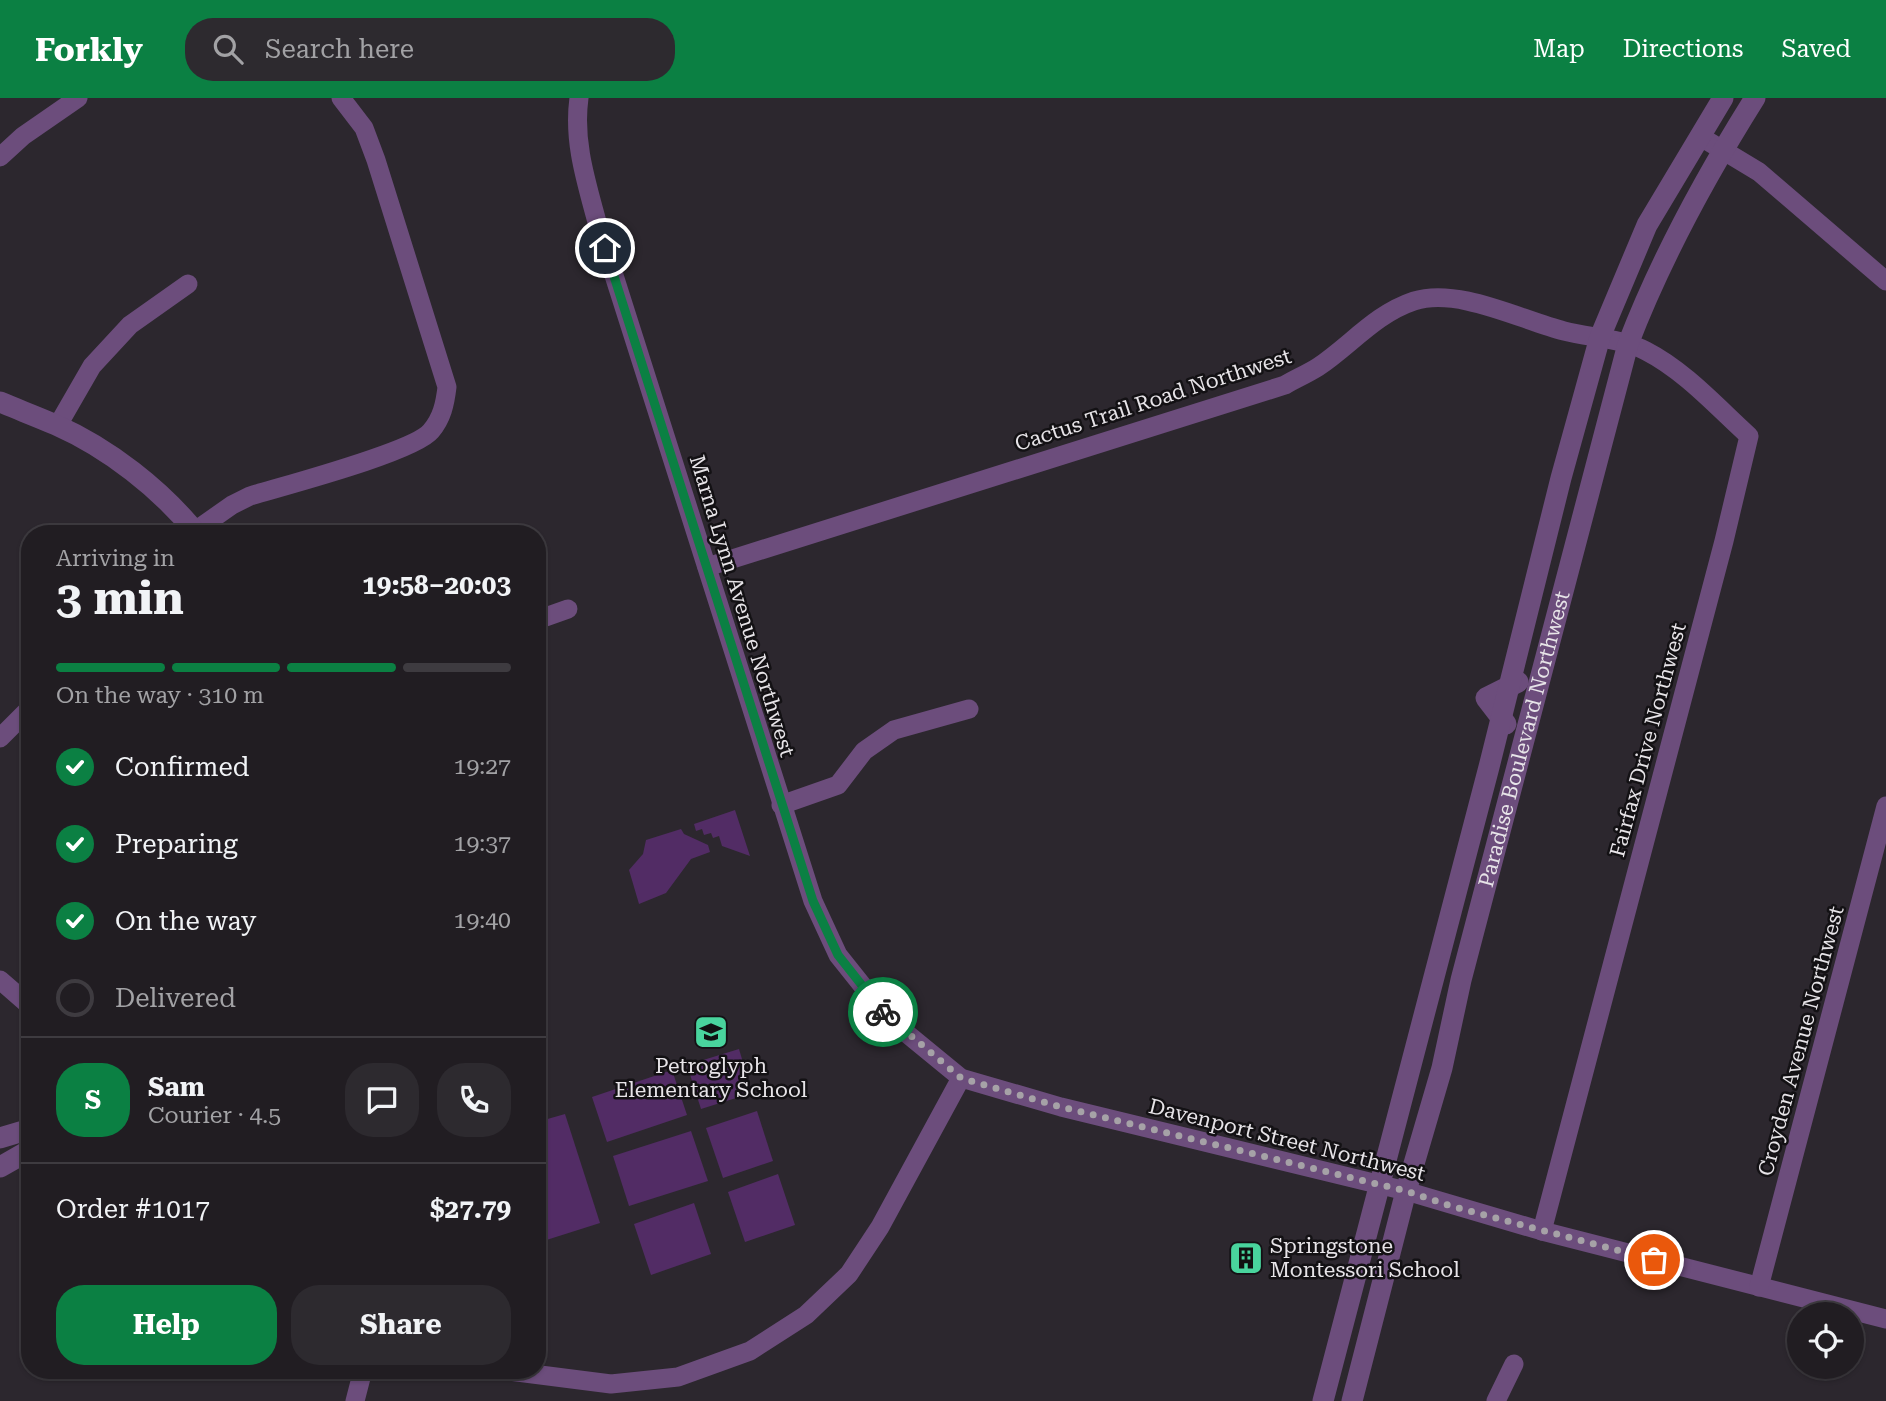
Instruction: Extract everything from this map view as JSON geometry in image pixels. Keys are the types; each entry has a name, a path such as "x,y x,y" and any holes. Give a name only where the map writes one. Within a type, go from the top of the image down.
{"street":[{"path":"0,157 23,136 78,98"},
{"path":"205,525 232,505 250,496 405,447 429,433 444,410 447,387 372,149 364,128 341,98"},
{"name":"Marna Lynn Avenue Northwest","path":"579,98 576,116 578,150 597,222 813,901 838,955 889,1019 961,1078"},
{"name":"Paradise Boulevard Northwest","path":"1509,686 1561,478 1600,337 1647,225 1723,98"},
{"name":"Paradise Boulevard Northwest","path":"1352,1401 1406,1191 1442,1068 1461,980 1628,344 1649,289 1723,150 1755,98"},
{"path":"1701,137 1759,172 1886,281"},
{"path":"58,425 92,366 130,325 188,284"},
{"name":"Cactus Trail Road Northwest","path":"707,567 1285,385 1318,367 1378,317 1416,301 1449,299 1495,308 1564,331 1600,337"},
{"name":"Fairfax Drive Northwest","path":"1542,1231 1749,436 1686,379 1647,351 1600,337"},
{"path":"0,402 58,425 97,448 145,481 189,525"},
{"path":"1536,579 1574,550"},
{"path":"546,617 568,609"},
{"path":"1521,754 1502,716 1486,698 1543,668"},
{"path":"781,805 838,785 864,751 894,730 969,709"},
{"name":"Paradise Boulevard Northwest","path":"1323,1401 1502,716"},
{"path":"0,738 21,717"},
{"name":"Croyden Avenue Northwest","path":"1759,1287 1886,806"},
{"path":"1433,978 1443,1000 1440,1045 1442,1068"},
{"path":"0,980 21,998"},
{"path":"546,1376 611,1384 678,1377 750,1351 806,1315 849,1274 880,1227 961,1078"},
{"name":"Davenport Street Northwest","path":"961,1078 1061,1107 1406,1191 1542,1231 1886,1318"},
{"path":"0,1138 21,1132"},
{"path":"0,1167 21,1155"},
{"path":"1496,1401 1514,1363"},
{"path":"355,1401 361,1379"}],"shaded area":[{"path":"735,810 750,856 722,846 719,836 713,838 711,833 704,835 702,829 696,831 694,824"},
{"path":"681,829 684,834 708,845 710,852 691,859 666,893 639,904 629,870 643,854 646,840"},
{"path":"739,1049 752,1093 701,1109 687,1065"},
{"path":"672,1070 687,1115 607,1142 592,1097"},
{"path":"757,1111 773,1161 723,1178 706,1128"},
{"path":"565,1114 600,1223 546,1240 546,1119"},
{"path":"691,1131 708,1181 629,1206 613,1156"},
{"path":"778,1174 795,1225 745,1242 728,1192"},
{"path":"694,1203 711,1254 651,1275 634,1224"}],"way so far":[{"path":"883,1012 961,1078 1061,1107 1406,1191 1451,1206 1654,1260"}],"place":[{"name":"Petroglyph Elementary School","path":"711,1032"},
{"name":"Springstone Montessori School","path":"1246,1258"}],"route":[{"path":"605,248 813,901 838,955 883,1012"}]}
